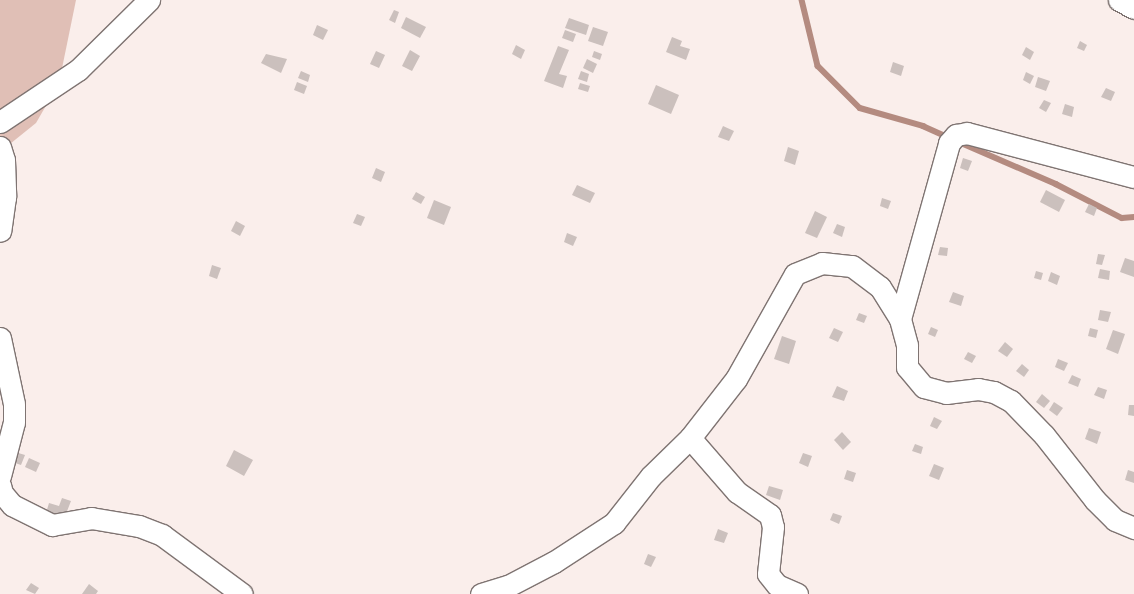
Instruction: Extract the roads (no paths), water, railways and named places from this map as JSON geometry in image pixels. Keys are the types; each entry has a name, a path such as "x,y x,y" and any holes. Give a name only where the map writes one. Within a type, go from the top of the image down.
{"street":[{"path":"0,122 78,70 149,0"},
{"path":"1119,0 1134,8"},
{"path":"900,319 949,143 956,135 967,133 1134,177"},
{"path":"0,147 4,160 5,197 0,231"},
{"path":"481,594 511,590 614,523 651,476 690,438 736,378 795,274 822,263 852,266 880,287 900,319 907,346 907,367 924,387 946,393 978,389 994,392 1011,401 1044,435 1095,500 1115,520 1134,528"},
{"path":"0,338 14,404 14,422 0,476"},
{"path":"690,438 737,492 770,515 773,527 768,574 777,585 797,594"},
{"path":"0,485 2,493 12,505 52,525 91,518 139,526 162,535 242,594"}],"waterway":[{"path":"802,0 818,66 860,108 923,126 948,137"},
{"path":"959,142 1056,184 1122,218 1134,217"}]}
